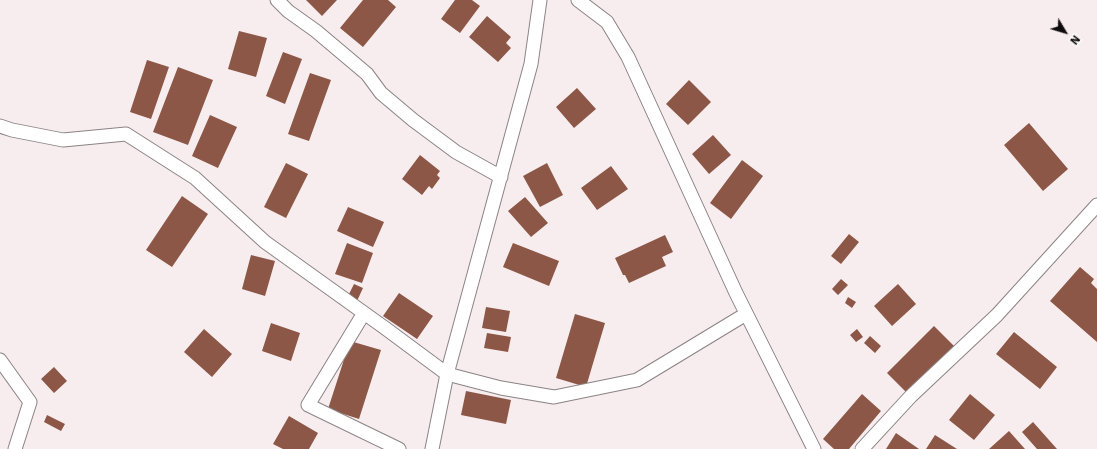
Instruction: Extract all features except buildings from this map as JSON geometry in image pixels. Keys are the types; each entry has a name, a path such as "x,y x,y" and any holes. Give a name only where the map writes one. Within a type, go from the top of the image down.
{"street":[{"path":"277,0 288,11 316,31 367,74 381,93 413,120 456,152 501,177"},
{"path":"432,449 447,374 531,64 540,0"},
{"path":"578,0 607,22 628,57 746,314 814,449"},
{"path":"0,126 12,130 64,140 126,134 196,178 264,242 447,374 501,388 554,396 637,380 746,314"},
{"path":"862,449 911,396 998,315 1097,205"},
{"path":"364,313 308,404 399,449"},
{"path":"0,360 30,402 15,449"}]}
